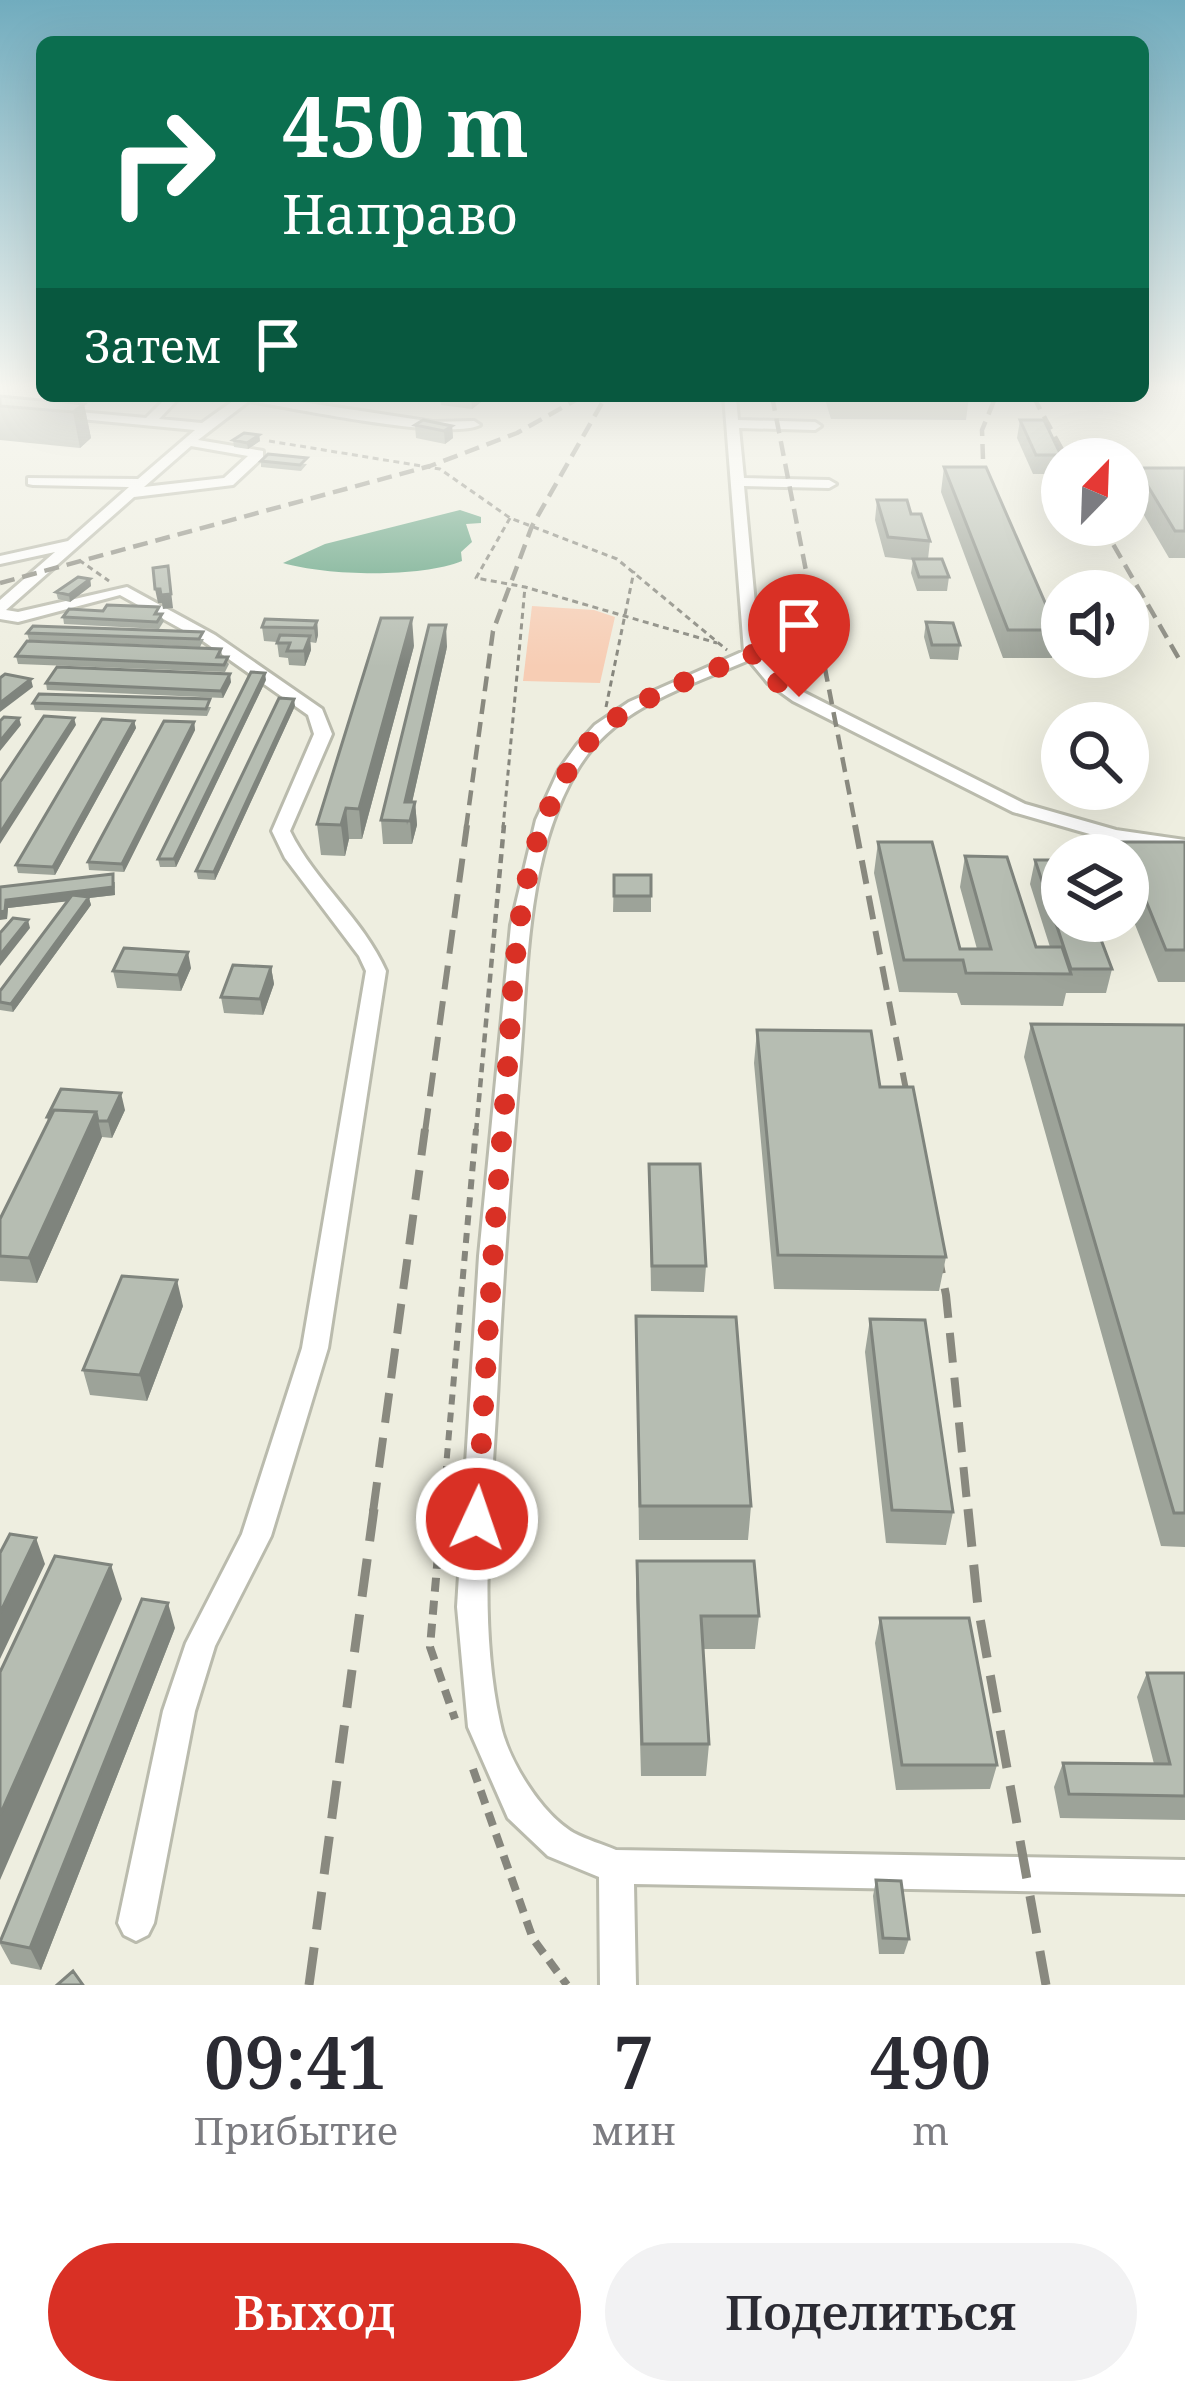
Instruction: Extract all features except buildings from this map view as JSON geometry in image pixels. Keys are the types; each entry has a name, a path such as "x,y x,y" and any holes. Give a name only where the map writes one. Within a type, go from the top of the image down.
{"street":[{"path":"33,482 136,488 228,482"},
{"path":"136,1923 179,1711 201,1643 256,1536 315,1348 376,971 369,955 292,854 281,831 323,734 322,722 278,682 122,590 18,617 0,611 143,482"},
{"path":"829,484 736,482 740,647 799,697 1018,808 1114,835 1185,845"},
{"path":"0,560 74,544"},
{"path":"837,627 777,625 602,728 579,755 544,827 521,925 491,1256 472,1607 484,1727 520,1806 560,1844 616,1867 1185,1878"},
{"path":"616,1867 618,1985"}],"path":[{"path":"458,482 510,518 591,546 634,571 740,647"},
{"path":"510,518 476,578 740,647"},
{"path":"74,544 84,566 122,590"},
{"path":"602,728 634,571"}],"shaded area":[{"path":"460,510 481,517 481,523 466,524 472,542 461,552 462,561 423,570 374,573 283,563 325,544"},
{"path":"532,606 594,610 615,617 600,683 523,681"}],"railway":[{"path":"0,583 373,482"},
{"path":"466,828 493,631 532,526 557,482"},
{"path":"789,482 856,828"},
{"path":"1114,546 1182,664"},
{"path":"425,1132 467,825"},
{"path":"855,825 912,1121"},
{"path":"373,1512 425,1129"},
{"path":"936,1244 946,1295 968,1512"},
{"path":"309,1985 374,1509"},
{"path":"968,1509 978,1607 1046,1985"}],"route":[{"path":"477,1519 491,1256 521,925 544,827 579,755 602,728 633,708 752,653 774,680 799,697"}]}
